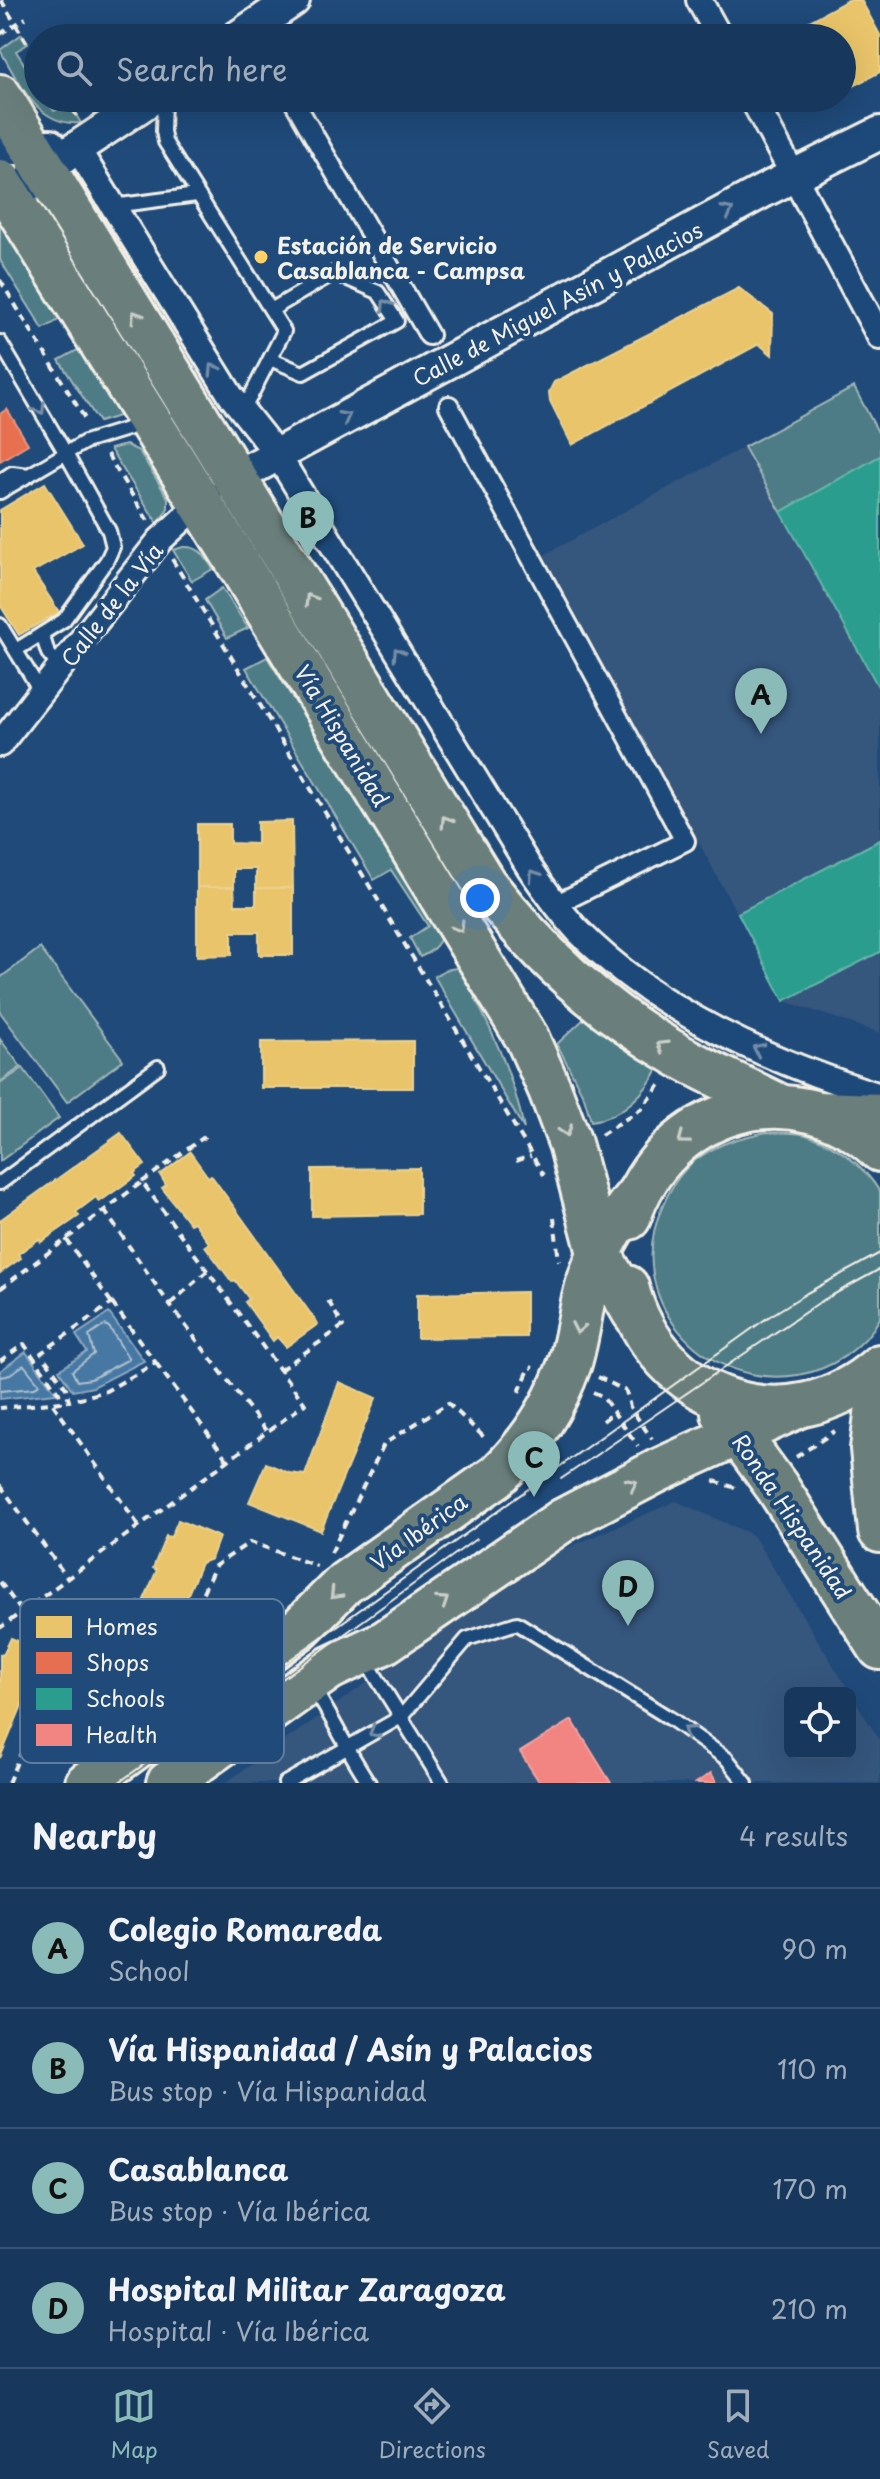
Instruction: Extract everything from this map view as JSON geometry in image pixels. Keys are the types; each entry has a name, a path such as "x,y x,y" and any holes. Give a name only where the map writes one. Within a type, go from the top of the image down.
{"highway":[{"name":"Vía Hispanidad","path":"0,96 25,164 150,421 527,1038 550,1090 551,1149 599,1253 655,1349 670,1366 701,1388"},
{"name":"Vía Hispanidad","path":"25,164 236,477 484,883 519,928 561,971 601,1004 679,1056 850,1115"},
{"path":"634,1313 627,1287 625,1240 638,1194 650,1172 667,1152 697,1129 731,1113 756,1108 850,1115"},
{"name":"Vía Ibérica","path":"284,1640 345,1583 497,1476 534,1433 576,1341 588,1281 599,1253 615,1223 638,1194"},
{"path":"701,1388 739,1404 779,1408 799,1406 818,1402 853,1387 880,1366"},
{"path":"880,1380 872,1449 880,1531"},
{"name":"Ronda Hispanidad","path":"701,1388 777,1487 880,1648"},
{"path":"284,1700 346,1659 385,1642 563,1520 657,1471 799,1406"},
{"name":"Vía Ibérica","path":"87,1783 114,1763"},
{"path":"168,1783 196,1763"}],"street":[{"path":"262,24 293,0"},
{"path":"699,0 712,24"},
{"path":"25,164 125,112"},
{"path":"300,112 429,335"},
{"path":"760,112 880,337"},
{"name":"Calle de Miguel Asín y Palacios","path":"236,477 880,133"},
{"name":"Vía Hispanidad","path":"25,164 113,206 242,413 277,454 555,905 621,969 666,1000 758,1049 850,1115"},
{"path":"449,406 685,841 555,905"},
{"name":"Calle de la Vía","path":"6,729 41,692 160,540 200,502 236,477"}],"lane":[{"path":"164,112 165,142 284,331 242,413"},
{"path":"113,206 197,195"},
{"path":"270,359 303,373 397,321 378,292 334,273 271,310"},
{"path":"0,342 109,531 113,547 64,620 16,650"},
{"path":"0,492 65,452 150,421"},
{"path":"0,481 12,473 29,475"},
{"path":"0,625 41,692"},
{"path":"42,634 48,653 60,667"},
{"path":"0,1183 158,1067"},
{"path":"285,1783 401,1717 467,1639 517,1623 674,1721 727,1759 746,1783"},
{"path":"362,1653 442,1783"},
{"path":"309,1682 369,1783"}],"path":[{"path":"1,0 24,37"},
{"path":"0,34 26,18"},
{"path":"0,280 160,540 551,1149 549,1183"},
{"path":"516,1161 610,1131 641,1109 679,1056"},
{"path":"0,1289 207,1135"},
{"path":"40,1599 305,1404 142,1182"},
{"path":"104,1210 169,1304 267,1432"},
{"path":"66,1239 228,1461"},
{"path":"169,1304 207,1271"},
{"path":"280,1370 343,1326 326,1297"},
{"path":"112,1303 41,1353 66,1388 69,1401 106,1391 156,1363"},
{"path":"0,1361 24,1344 59,1393 61,1402 0,1408"},
{"path":"563,1374 602,1396 657,1471"},
{"path":"563,1374 626,1391 630,1407 645,1429"},
{"path":"330,1555 384,1444 448,1403 495,1448"},
{"path":"53,1404 139,1526"},
{"path":"603,1421 614,1412"},
{"path":"785,1465 846,1424"},
{"path":"0,1485 68,1579"},
{"path":"200,1599 215,1566 250,1542 324,1569"},
{"path":"0,1582 20,1609"},
{"path":"0,1628 20,1613"},
{"path":"8,1783 20,1755"}],"shaded area":[{"path":"854,387 880,436 880,1033 784,1001 544,555"},
{"path":"676,1501 753,1535 847,1687 784,1687 784,1759 856,1759 856,1702 880,1741 880,1783 225,1783 253,1763 284,1763 284,1741 541,1559"}],"green space":[{"path":"22,34 24,46 16,51 24,64 24,91 22,88 0,50"},
{"path":"44,112 74,112 81,123 66,122"},
{"path":"0,217 64,317 43,329 0,260"},
{"path":"83,347 125,414 99,422 59,360"},
{"path":"854,387 880,436 880,456 781,512 744,447"},
{"path":"126,445 139,451 168,498 168,508 158,524 110,449"},
{"path":"183,547 198,550 213,569 192,581 173,550"},
{"path":"222,588 248,628 227,638 205,600"},
{"path":"267,657 437,930 440,940 426,954 420,957 410,938 428,926 391,870 374,880 246,668"},
{"path":"40,948 123,1060 67,1102 0,1012 0,978"},
{"path":"456,968 462,971 499,1048 524,1129 434,976"},
{"path":"586,1017 660,1065 648,1085 632,1102 603,1119 591,1121 584,1097 557,1044"},
{"path":"0,1039 21,1067 0,1082"},
{"path":"23,1068 59,1118 0,1161 0,1084"},
{"path":"767,1132 801,1134 828,1144 858,1165 880,1192 880,1318 865,1339 845,1356 822,1368 798,1375 763,1376 730,1368 702,1352 678,1330 662,1303 653,1272 653,1239 663,1205 683,1172 716,1147"}],"water":[{"path":"109,1313 144,1361 93,1387 73,1391 59,1370 87,1352 76,1335"},
{"path":"26,1352 56,1393 0,1399 0,1371"}],"building: Homes":[{"path":"848,0 861,0 880,35 880,72 856,85 856,24 804,24"},
{"path":"739,288 773,314 772,355 759,344 572,445 550,401 549,392 554,382"},
{"path":"45,483 83,544 33,572 59,612 19,635 0,605 0,510"},
{"path":"292,821 293,888 256,888 256,869 234,869 234,887 197,887 197,824 230,824 230,843 257,844 257,822"},
{"path":"197,887 234,887 235,905 256,905 256,888 293,888 293,955 259,955 259,932 232,932 232,955 197,956"},
{"path":"413,1041 413,1088 261,1088 261,1042"},
{"path":"121,1133 145,1165 134,1173 136,1176 99,1202 96,1197 76,1212 79,1216 18,1254 21,1258 0,1273 0,1220"},
{"path":"190,1152 208,1177 211,1175 318,1324 286,1347 277,1337 273,1341 245,1302 249,1299 205,1246 209,1243 194,1222 190,1224 162,1188 166,1185 160,1175"},
{"path":"419,1168 419,1214 312,1216 312,1169"},
{"path":"526,1292 526,1337 417,1338 417,1294"},
{"path":"339,1382 376,1398 321,1531 249,1502 266,1463 289,1473 305,1475"},
{"path":"178,1520 219,1537 211,1559 201,1563 186,1599 144,1599 157,1570 153,1568 166,1536 171,1537"},
{"path":"11,1638 20,1642 20,1710 0,1758 0,1654 3,1655"}],"building: Shops":[{"path":"7,409 28,444 0,461 0,414"}],"building: Schools":[{"path":"880,456 880,690 781,512"},
{"path":"880,840 880,952 784,1001 738,913"}],"building: Health":[{"path":"572,1720 611,1783 540,1783 520,1752"},
{"path":"711,1773 717,1783 696,1783"}],"tram line":[{"path":"284,1664 767,1318 880,1253"},
{"path":"561,1479 820,1302 880,1269"},
{"path":"284,1678 476,1539"},
{"path":"118,1783 146,1763"}],"place":[{"name":"Estación de Servicio Casablanca - Campsa","path":"261,257"},
{"name":"Vía Hispanidad / Asín y Palacios","path":"308,557"},
{"name":"Colegio Romareda","path":"761,734"},
{"name":"Casablanca","path":"534,1497"},
{"name":"Hospital Militar Zaragoza","path":"628,1626"}]}
